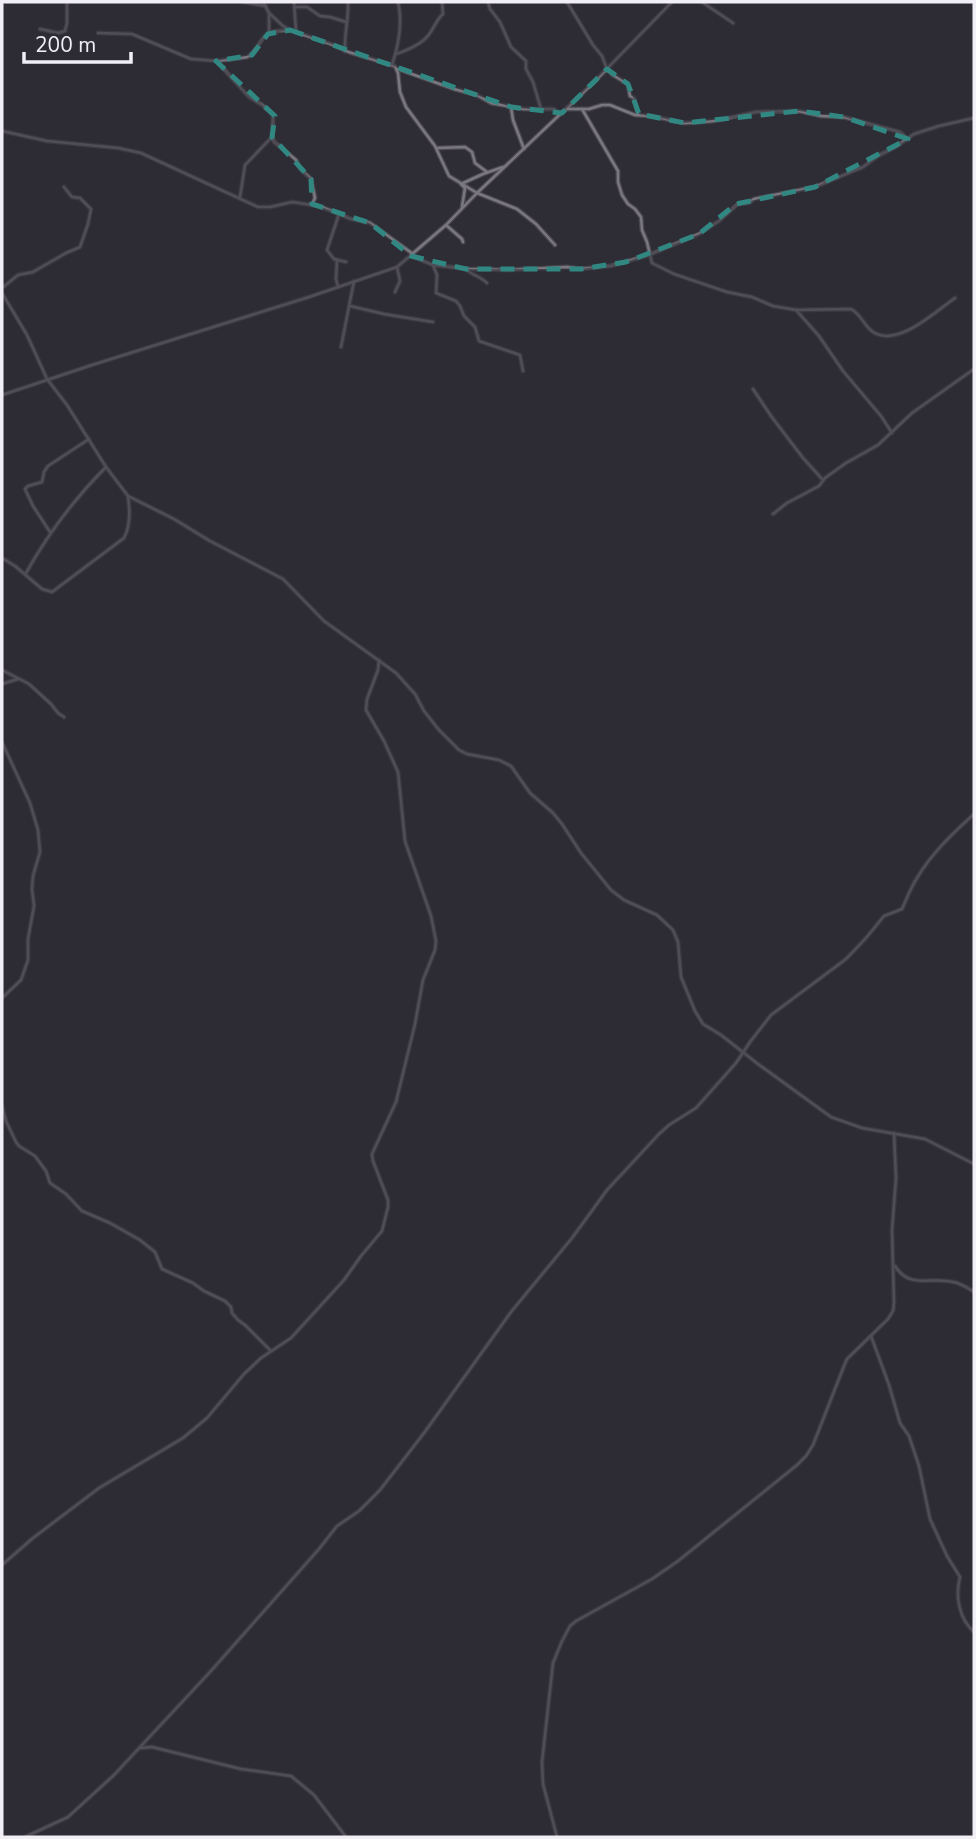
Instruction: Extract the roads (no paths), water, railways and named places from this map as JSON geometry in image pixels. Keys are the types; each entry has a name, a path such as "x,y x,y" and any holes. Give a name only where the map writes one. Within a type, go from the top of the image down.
{"street":[{"path":"40,29 51,32 65,31 67,2"},
{"path":"242,2 266,6"},
{"path":"263,2 269,13 269,33"},
{"path":"293,2 296,32"},
{"path":"345,51 348,2"},
{"path":"392,65 400,34 398,2"},
{"path":"396,54 428,36 443,14 442,2"},
{"path":"488,2 511,47 526,61 526,69 533,82 541,110"},
{"path":"567,2 600,53 607,69 628,84 638,114"},
{"path":"2,395 397,267 446,225 672,2"},
{"path":"702,2 733,23"},
{"path":"294,7 307,7 320,16 346,22"},
{"path":"269,13 290,30 477,95 491,103 541,110 554,109 561,114"},
{"path":"99,33 132,34 191,59 216,61 252,55 265,35 290,30"},
{"path":"216,61 249,97 273,115 274,142 292,156 300,169 311,179 315,198 312,204"},
{"path":"396,68 398,85 406,107 436,148 449,176 477,193 506,204 527,216 555,245"},
{"path":"566,109 582,110 610,105 632,115 685,123 713,121 756,112 799,111 844,117 900,132 908,139"},
{"path":"511,107 524,149"},
{"path":"582,110 618,172 624,200 640,217 652,263 674,274 734,294 752,297 773,306 796,310 851,309 869,329 884,336 916,326 956,298"},
{"path":"2,131 47,141 141,153 258,207 292,202 312,204 351,219 370,223 412,255 433,265 509,270 566,267 581,269 618,264 649,255 699,234 738,204 816,187 863,167 914,134 974,118"},
{"path":"240,197 247,162 272,137"},
{"path":"436,148 465,147 472,152 476,164 486,172"},
{"path":"461,184 506,166"},
{"path":"461,184 465,188 462,208"},
{"path":"2,288 18,275 33,272 82,244 91,209 80,198 72,197 64,187"},
{"path":"339,214 327,249 337,260 346,262"},
{"path":"446,225 463,242"},
{"path":"337,260 338,287"},
{"path":"433,265 437,275 436,293 456,300 464,316 475,327 479,341 520,355 523,370"},
{"path":"395,292 400,281 397,267"},
{"path":"466,269 487,283"},
{"path":"341,347 354,281"},
{"path":"2,293 27,335 47,379 128,496 283,579 324,621 396,673 410,687 428,716 457,749 467,754 499,760 511,766 530,793 554,813 581,853 614,893 652,912 668,924 678,938 681,977 703,1024 831,1117 862,1128 931,1141 974,1164"},
{"path":"350,306 433,322"},
{"path":"796,310 819,336 892,433"},
{"path":"773,514 817,486 847,462 878,445 912,413 974,369"},
{"path":"753,389 800,454 823,480"},
{"path":"50,532 25,489 42,482 48,466 89,439"},
{"path":"25,574 50,532 72,503 106,467"},
{"path":"2,558 42,589 52,592 119,543 127,532 130,513 128,496"},
{"path":"2,1565 99,1488 193,1430 244,1374 291,1338 314,1314 382,1231 388,1203 372,1154 396,1102 424,975 435,947 434,925 405,841 398,772 366,710 379,660"},
{"path":"2,670 34,689 64,717"},
{"path":"2,684 19,679"},
{"path":"2,742 4,752 30,803 38,830 40,852 32,883 34,909 28,939 27,965 21,980 2,998"},
{"path":"25,1837 72,1815 110,1779 211,1672 337,1526 359,1511 380,1490 515,1307 607,1190 659,1134 696,1108 771,1015 846,958 884,916 902,909 925,866 951,835 974,814"},
{"path":"2,1106 16,1143 35,1156 46,1171 50,1183 66,1194 82,1211 140,1240 155,1252 162,1269 193,1283 230,1305 238,1320 271,1351"},
{"path":"556,1837 545,1791 542,1762 556,1653 570,1626 678,1561 806,1456 848,1359 893,1311 892,1230 896,1178 894,1133"},
{"path":"893,1263 899,1272 912,1280 955,1282 974,1292"},
{"path":"871,1336 900,1423 909,1436 919,1466 929,1516 960,1577 957,1593 961,1615 974,1632"},
{"path":"140,1748 152,1747 241,1769 291,1776 314,1795 346,1837"}]}
